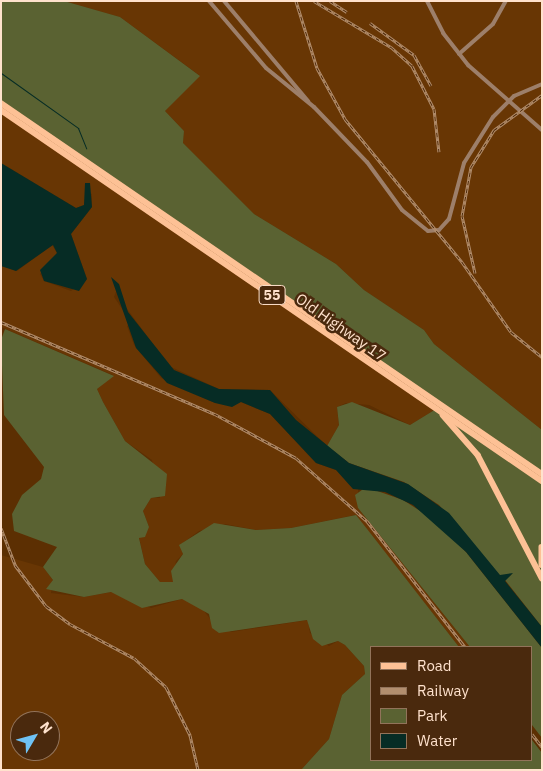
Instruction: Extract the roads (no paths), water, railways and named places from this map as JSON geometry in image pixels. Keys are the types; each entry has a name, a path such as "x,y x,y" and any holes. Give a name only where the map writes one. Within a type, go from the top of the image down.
{"main road":[{"name":"Old Highway 17","path":"1,103 542,474"},
{"name":"Old Highway 17","path":"1,110 542,482"},
{"path":"438,409 478,455 542,578"},
{"path":"542,547 542,564"}],"street":[{"path":"209,1 266,68 314,108"},
{"path":"224,1 314,108 419,227 436,232 450,219 469,152 507,102 542,84"},
{"path":"427,1 459,54 507,102 542,130"},
{"path":"459,54 493,24 506,1"}],"water":[{"path":"1,163 76,208 84,205 85,183 90,183 92,207 71,234 87,279 79,291 44,281 40,270 57,253 53,245 16,271 1,266"},
{"path":"111,277 119,284 128,312 174,370 219,389 270,390 296,420 349,463 408,484 449,513 500,575 513,573 505,581 542,627 542,648 466,552 413,505 385,492 353,489 336,470 316,463 270,414 241,402 232,407 215,403 167,383 136,348"}],"waterway":[{"path":"1,73 78,128 86,148"}],"railway":[{"path":"296,1 317,68 345,119 462,262 511,332 542,357"},
{"path":"314,1 391,47 412,66 434,109 439,152"},
{"path":"330,1 347,12"},
{"path":"370,23 414,55 431,86"},
{"path":"475,273 462,216 471,167 494,130 542,95"},
{"path":"1,322 215,414 296,458 367,521 464,646"},
{"path":"1,528 15,565 46,606 70,624 134,658 166,687 190,735 198,770"},
{"path":"533,735 542,747"}]}
